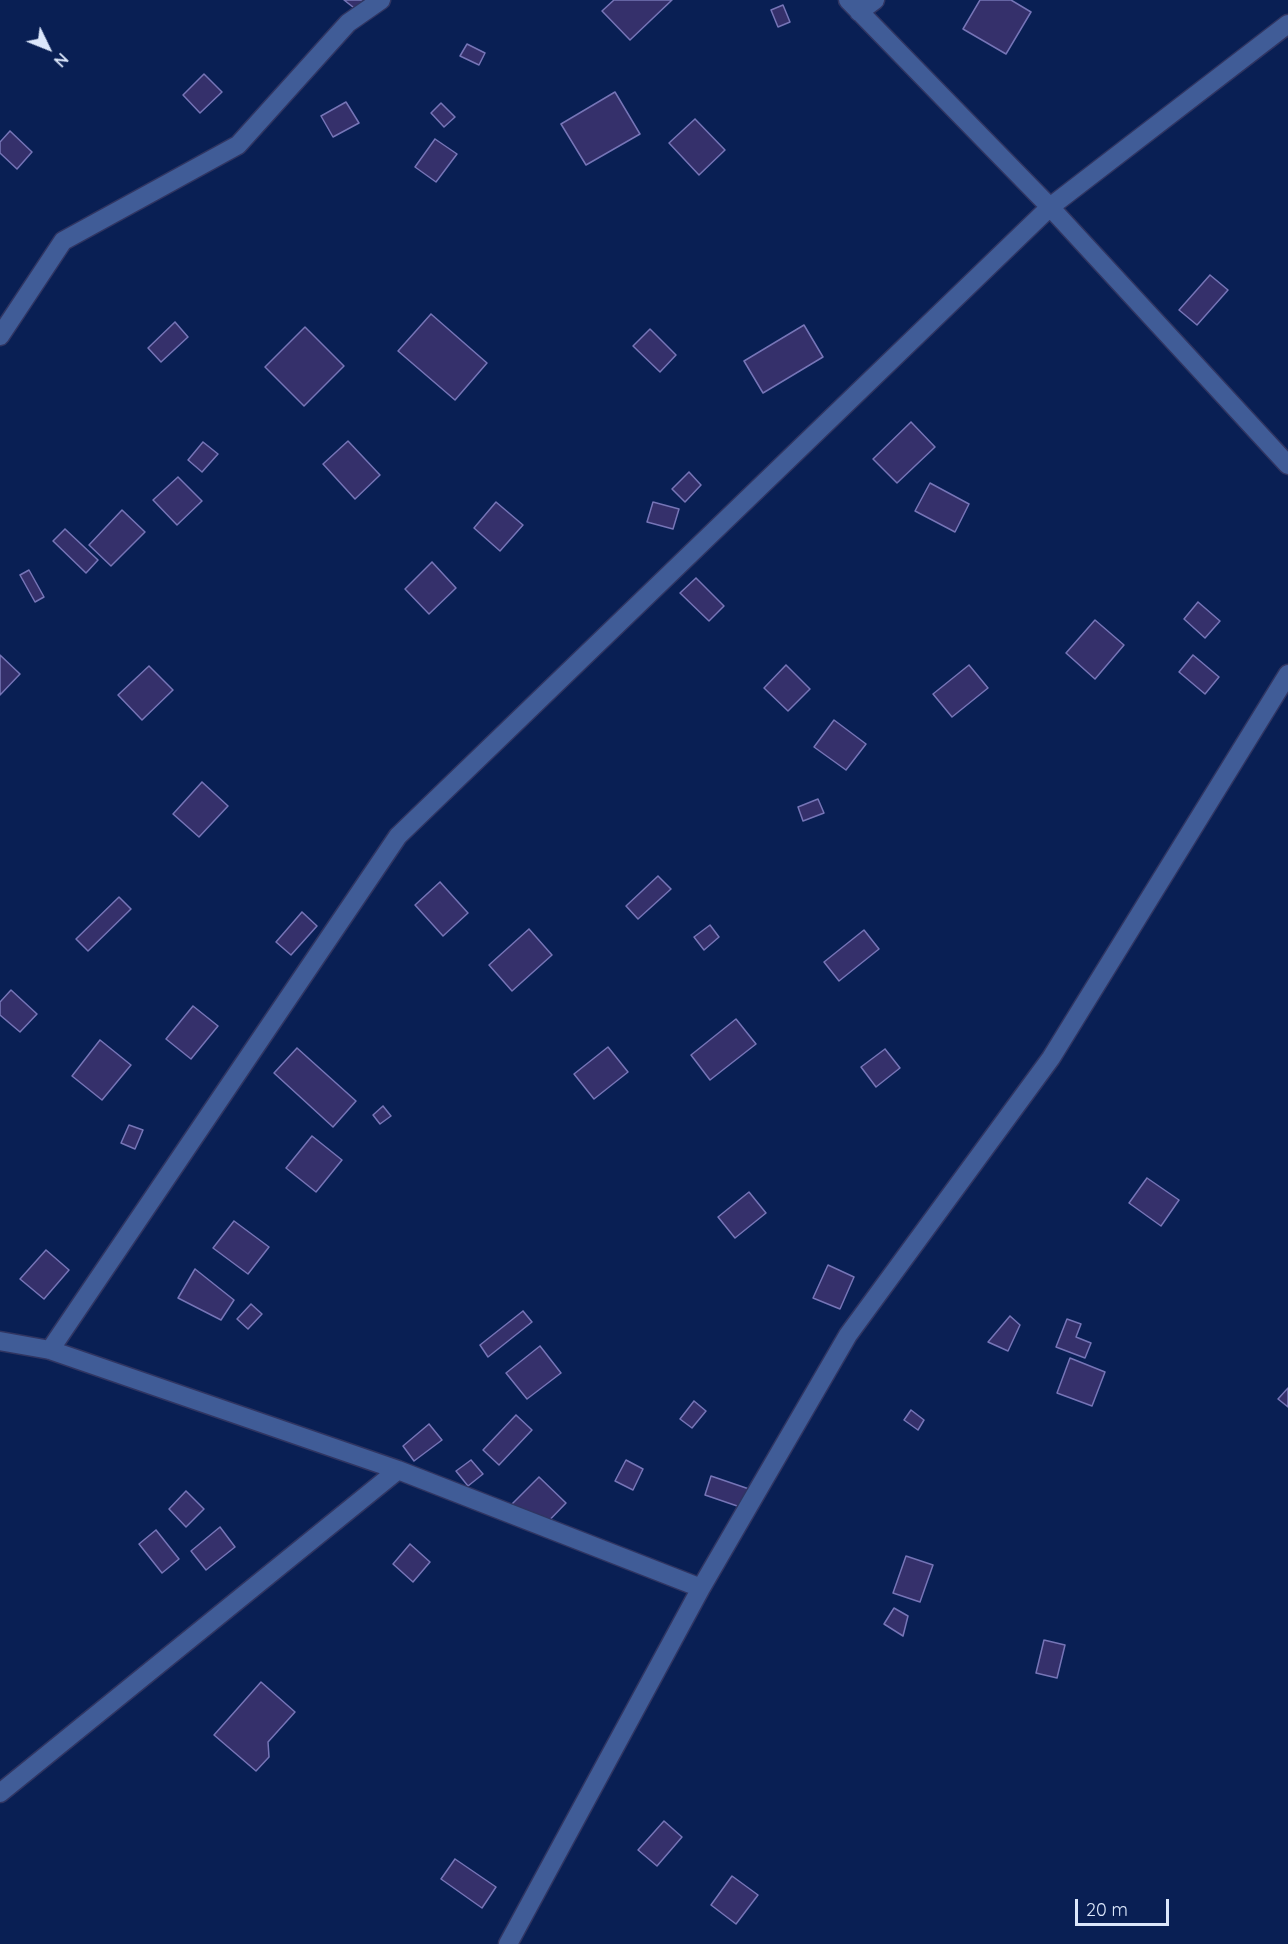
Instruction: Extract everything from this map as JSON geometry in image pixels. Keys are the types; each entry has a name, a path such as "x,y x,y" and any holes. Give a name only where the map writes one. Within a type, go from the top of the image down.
{"street":[{"path":"0,336 63,241 238,145 348,23 381,0"},
{"path":"875,0 854,6 1050,207 1288,465"},
{"path":"50,1350 398,836 1050,207 1288,24"},
{"path":"508,1944 701,1588 848,1335 1051,1058 1288,674"},
{"path":"0,1341 50,1350 398,1470 701,1588"},
{"path":"0,1793 398,1470"}],"building":[{"path":"344,0 366,0 358,11"},
{"path":"614,0 672,0 630,40 602,11"},
{"path":"980,0 1011,0 1031,12 1006,54 963,29"},
{"path":"783,5 790,22 778,27 771,10"},
{"path":"467,44 485,53 479,65 460,56"},
{"path":"204,74 222,92 200,113 183,95"},
{"path":"615,92 640,134 586,165 561,124"},
{"path":"346,102 359,123 333,137 321,116"},
{"path":"441,103 455,117 444,127 431,113"},
{"path":"695,119 725,150 699,175 669,143"},
{"path":"10,131 32,152 17,169 0,153 0,142"},
{"path":"435,139 457,154 436,182 415,167"},
{"path":"1210,275 1228,290 1197,325 1179,310"},
{"path":"431,314 487,363 455,400 398,351"},
{"path":"175,322 188,337 161,362 148,348"},
{"path":"804,325 823,357 763,393 744,361"},
{"path":"305,327 344,366 304,406 265,367"},
{"path":"650,329 676,355 660,372 633,346"},
{"path":"911,422 935,447 897,483 873,459"},
{"path":"348,441 380,475 355,499 323,464"},
{"path":"203,442 218,454 202,472 188,460"},
{"path":"689,472 701,485 685,502 672,489"},
{"path":"178,477 202,501 177,525 153,500"},
{"path":"930,483 969,504 955,532 915,511"},
{"path":"496,502 523,525 500,551 474,528"},
{"path":"653,502 679,509 673,529 647,522"},
{"path":"122,510 145,532 111,566 89,545"},
{"path":"65,529 98,560 86,573 53,541"},
{"path":"432,562 456,588 429,614 405,589"},
{"path":"29,570 44,597 35,602 20,575"},
{"path":"696,578 724,606 709,621 680,593"},
{"path":"1198,602 1220,621 1205,638 1184,619"},
{"path":"1095,620 1124,645 1095,679 1066,653"},
{"path":"0,655 20,674 0,695"},
{"path":"1193,655 1219,677 1205,694 1179,672"},
{"path":"786,665 810,689 788,711 764,688"},
{"path":"969,665 988,688 952,717 933,694"},
{"path":"149,666 173,690 142,720 118,695"},
{"path":"834,720 866,744 846,770 814,747"},
{"path":"202,782 228,806 199,837 173,814"},
{"path":"818,799 824,813 803,821 798,807"},
{"path":"658,876 671,889 638,919 626,906"},
{"path":"440,882 468,913 443,936 415,905"},
{"path":"119,897 131,909 88,951 76,939"},
{"path":"302,912 317,926 291,955 276,942"},
{"path":"710,925 719,937 704,950 694,937"},
{"path":"529,929 552,955 512,991 489,965"},
{"path":"864,930 879,949 839,981 824,962"},
{"path":"11,990 37,1014 20,1032 0,1015 0,1002"},
{"path":"193,1006 218,1026 191,1059 166,1039"},
{"path":"736,1019 756,1044 710,1080 691,1055"},
{"path":"100,1040 131,1065 102,1100 72,1076"},
{"path":"608,1047 628,1072 594,1099 574,1074"},
{"path":"297,1048 356,1101 333,1127 274,1073"},
{"path":"885,1049 900,1068 876,1087 861,1067"},
{"path":"383,1106 391,1116 380,1124 373,1115"},
{"path":"129,1125 143,1130 135,1149 121,1143"},
{"path":"312,1136 342,1160 316,1192 286,1168"},
{"path":"1147,1178 1179,1200 1161,1226 1129,1203"},
{"path":"749,1192 766,1213 735,1238 718,1217"},
{"path":"234,1221 269,1247 248,1274 213,1248"},
{"path":"46,1250 69,1270 44,1299 20,1279"},
{"path":"828,1265 854,1277 840,1309 813,1298"},
{"path":"195,1269 234,1300 221,1320 178,1298"},
{"path":"251,1304 262,1314 248,1329 237,1319"},
{"path":"523,1311 532,1322 488,1357 480,1345"},
{"path":"1010,1316 1020,1325 1008,1351 988,1342"},
{"path":"1067,1319 1081,1324 1076,1337 1091,1343 1085,1358 1056,1347"},
{"path":"540,1346 561,1373 527,1399 506,1373"},
{"path":"1070,1358 1105,1372 1092,1406 1057,1393"},
{"path":"1288,1388 1288,1407 1278,1399"},
{"path":"694,1401 706,1411 692,1428 680,1419"},
{"path":"911,1410 924,1420 918,1430 904,1420"},
{"path":"516,1415 532,1430 499,1465 483,1450"},
{"path":"429,1424 442,1440 414,1461 403,1446"},
{"path":"471,1460 483,1474 468,1486 456,1471"},
{"path":"626,1460 643,1469 633,1490 615,1481"},
{"path":"711,1476 752,1490 746,1509 705,1495"},
{"path":"539,1477 566,1503 538,1532 511,1505"},
{"path":"186,1491 204,1509 186,1527 169,1509"},
{"path":"220,1527 235,1547 206,1570 191,1551"},
{"path":"156,1530 179,1559 162,1573 139,1544"},
{"path":"410,1544 430,1562 413,1582 393,1564"},
{"path":"906,1556 933,1565 920,1602 893,1593"},
{"path":"894,1608 908,1616 903,1636 884,1624"},
{"path":"1044,1640 1065,1645 1057,1678 1036,1673"},
{"path":"261,1682 295,1712 268,1742 269,1757 256,1771 214,1735"},
{"path":"664,1821 682,1837 657,1866 638,1850"},
{"path":"455,1859 496,1887 482,1908 441,1879"},
{"path":"732,1876 758,1895 736,1924 711,1905"}]}
